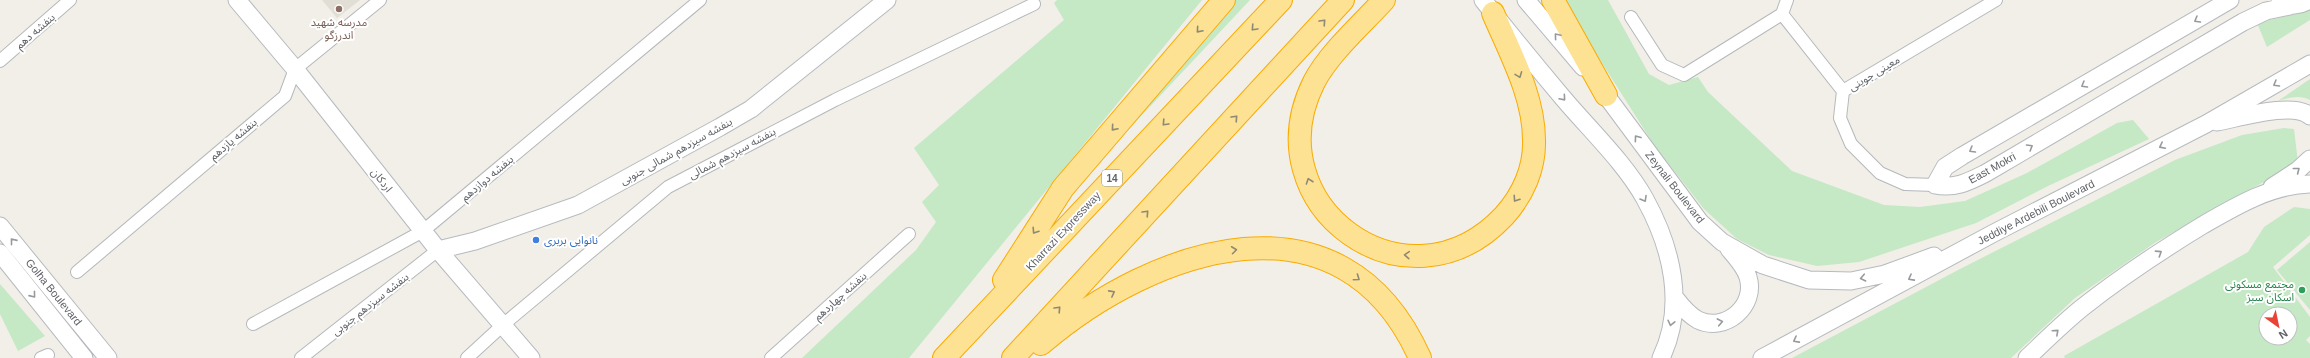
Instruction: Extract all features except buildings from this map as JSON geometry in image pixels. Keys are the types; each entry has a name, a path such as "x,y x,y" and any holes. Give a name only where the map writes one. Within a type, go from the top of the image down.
{"highway":[{"path":"973,327 1063,188 1224,0"},
{"name":"Kharrazi Expressway","path":"944,358 1281,0"},
{"path":"1013,358 1343,0"},
{"path":"1384,0 1328,61 1315,81 1304,110 1301,142 1303,160 1311,188 1336,224 1353,237 1375,248 1396,254 1425,256 1448,252 1472,243 1492,228 1509,210 1528,178 1532,166 1534,141 1533,117 1527,96 1488,7"},
{"path":"1552,0 1606,95"},
{"path":"1025,358 1062,326 1107,296 1154,272 1194,257 1261,247 1286,249 1326,260 1359,279 1387,304 1413,341 1420,358"}],"main road":[{"name":"اردکان","path":"237,0 295,69 438,250 504,324 531,358"},
{"name":"بنفشه سیزدهم شمالی جنوبی","path":"438,250 475,240 578,205 713,131 751,109 887,0"},
{"name":"Zeynali Boulevard","path":"1526,0 1606,95 1700,222 1722,242 1763,265 1809,280 1851,281 1885,274 1992,234"},
{"path":"1935,185 1946,168 1962,156 2230,0"},
{"name":"East Mokri","path":"1935,185 1946,187 1959,186 1986,173 2243,22 2283,3 2299,5 2308,0"},
{"path":"1488,7 1617,162 1645,199 1667,251 1676,299 1665,349 1661,358"},
{"name":"Jeddiye Ardebili Boulevard","path":"1762,358 1992,234 2206,124 2310,64"},
{"path":"2206,124 2276,109 2295,110 2310,116"},
{"path":"2027,358 2082,308 2128,273 2184,237 2260,195 2298,170 2310,159"},
{"path":"2260,195 2301,184 2310,184"},
{"name":"Golha Boulevard","path":"0,226 108,358"},
{"path":"1676,299 1687,312 1699,320 1712,323 1723,322 1736,316 1746,305 1750,292 1748,276 1738,260 1722,242"},
{"name":"Golha Boulevard","path":"0,253 84,358"}],"street":[{"name":"بنفشه دهم","path":"0,62 70,0"},
{"path":"295,69 380,0"},
{"name":"بنفشه دوازدهم","path":"253,324 423,231 700,0"},
{"path":"1631,17 1662,65 1684,75 1782,14 1787,0"},
{"name":"معینی جوینی","path":"1935,185 1905,184 1880,173 1851,144 1840,118 1843,91 1996,0"},
{"name":"بنفشه سیزدهم شمالی","path":"467,358 504,324 668,187 835,100 1034,4"},
{"path":"1782,14 1843,91"},
{"name":"بنفشه یازدهم","path":"77,272 285,96 295,69"},
{"name":"بنفشه چهاردهم","path":"772,358 909,234"},
{"name":"بنفشه سیزدهم جنوبی","path":"301,358 438,250"}],"shaded area":[{"name":"مدرسه شهید اندرزگو","path":"322,0 360,0 337,18"}],"green space":[{"path":"1057,0 1202,0 909,358 802,358 916,250 936,222 922,202 939,185 914,148 1064,20 1054,3"},
{"path":"1234,0 1250,0 1067,195"},
{"path":"1562,0 1608,0 1649,74 1669,85 1698,77 1708,92 1792,171 1884,205 1920,207 1965,201 2027,173 2117,123 2133,120 2149,139 2048,186 1976,223 1859,262 1817,266 1769,255 1737,239 1704,209 1654,145"},
{"path":"2310,7 2310,20 2267,47 2257,23 2296,14"},
{"path":"2310,79 2310,100 2298,97 2278,101"},
{"path":"2284,128 2294,129 2298,163 2156,242 2075,298 2011,358 1792,358 1960,269 2175,160 2242,135"},
{"path":"2294,207 2310,209 2310,235 2273,267 2310,317 2310,336 2306,340 2310,344 2310,358 2065,358 2064,356 2248,252 2264,227"},
{"name":"مجتمع مسکونی اسکان سبز","path":"2310,242 2310,310 2277,270"},
{"path":"0,284 45,336 18,351 0,314"}],"place":[{"name":"مدرسه شهید اندرزگو","path":"339,9"},
{"name":"نانوایی بربری","path":"536,240"},
{"name":"مجتمع مسکونی اسکان سبز","path":"2302,290"}]}
